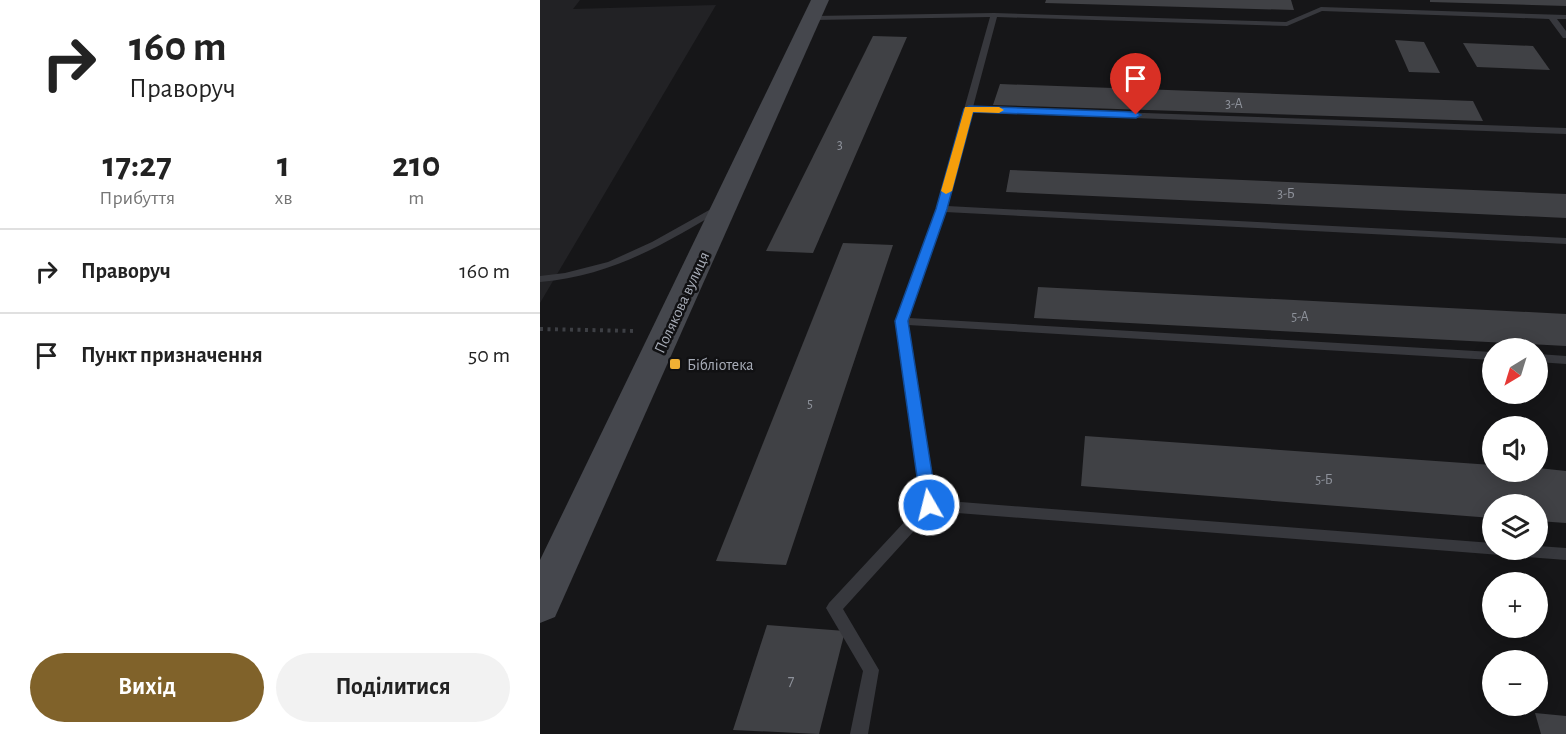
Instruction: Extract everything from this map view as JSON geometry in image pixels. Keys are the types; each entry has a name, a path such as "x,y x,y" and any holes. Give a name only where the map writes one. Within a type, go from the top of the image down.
{"street":[{"name":"Полякова вулиця","path":"540,604 817,9"}],"lane":[{"path":"817,9 1287,24 1321,9 1566,17"},
{"path":"929,505 902,321 941,209 994,15"},
{"path":"1551,16 1566,36"},
{"path":"969,109 1566,131"},
{"path":"540,279 590,273 634,256 727,203"},
{"path":"941,209 1566,241"},
{"path":"902,321 1482,355"},
{"path":"1548,359 1566,360"},
{"path":"929,505 1482,548"},
{"path":"858,734 871,670 834,608 929,505"},
{"path":"1548,553 1566,554"}],"path":[{"path":"540,329 667,331"}],"shaded area":[{"path":"540,0 580,0 573,9 716,5 540,303"}],"building":[{"path":"1046,0 1291,0 1294,10 1045,3"},
{"path":"1430,0 1566,0 1566,6 1430,2"},
{"path":"873,36 907,37 813,253 766,251"},
{"path":"1395,40 1424,42 1440,73 1409,72"},
{"path":"1463,43 1533,46 1550,70 1477,67"},
{"path":"1000,84 1473,101 1483,121 993,105"},
{"path":"1010,170 1566,194 1566,218 1006,192"},
{"path":"843,243 893,245 786,565 716,561"},
{"path":"1038,287 1566,314 1566,346 1548,345 1548,338 1482,338 1482,342 1034,318"},
{"path":"1085,436 1482,464 1482,482 1548,482 1548,469 1566,471 1566,523 1548,522 1548,494 1482,494 1482,517 1081,486"},
{"path":"767,625 845,631 819,734 733,730"},
{"path":"1536,716 1566,716 1566,734 1541,734"}],"slow traffic":[{"path":"946,191 969,109 999,110"}],"place":[{"name":"Бібліотека","path":"675,364"}],"route":[{"path":"929,505 902,321 941,209 969,109 1136,115"}]}
